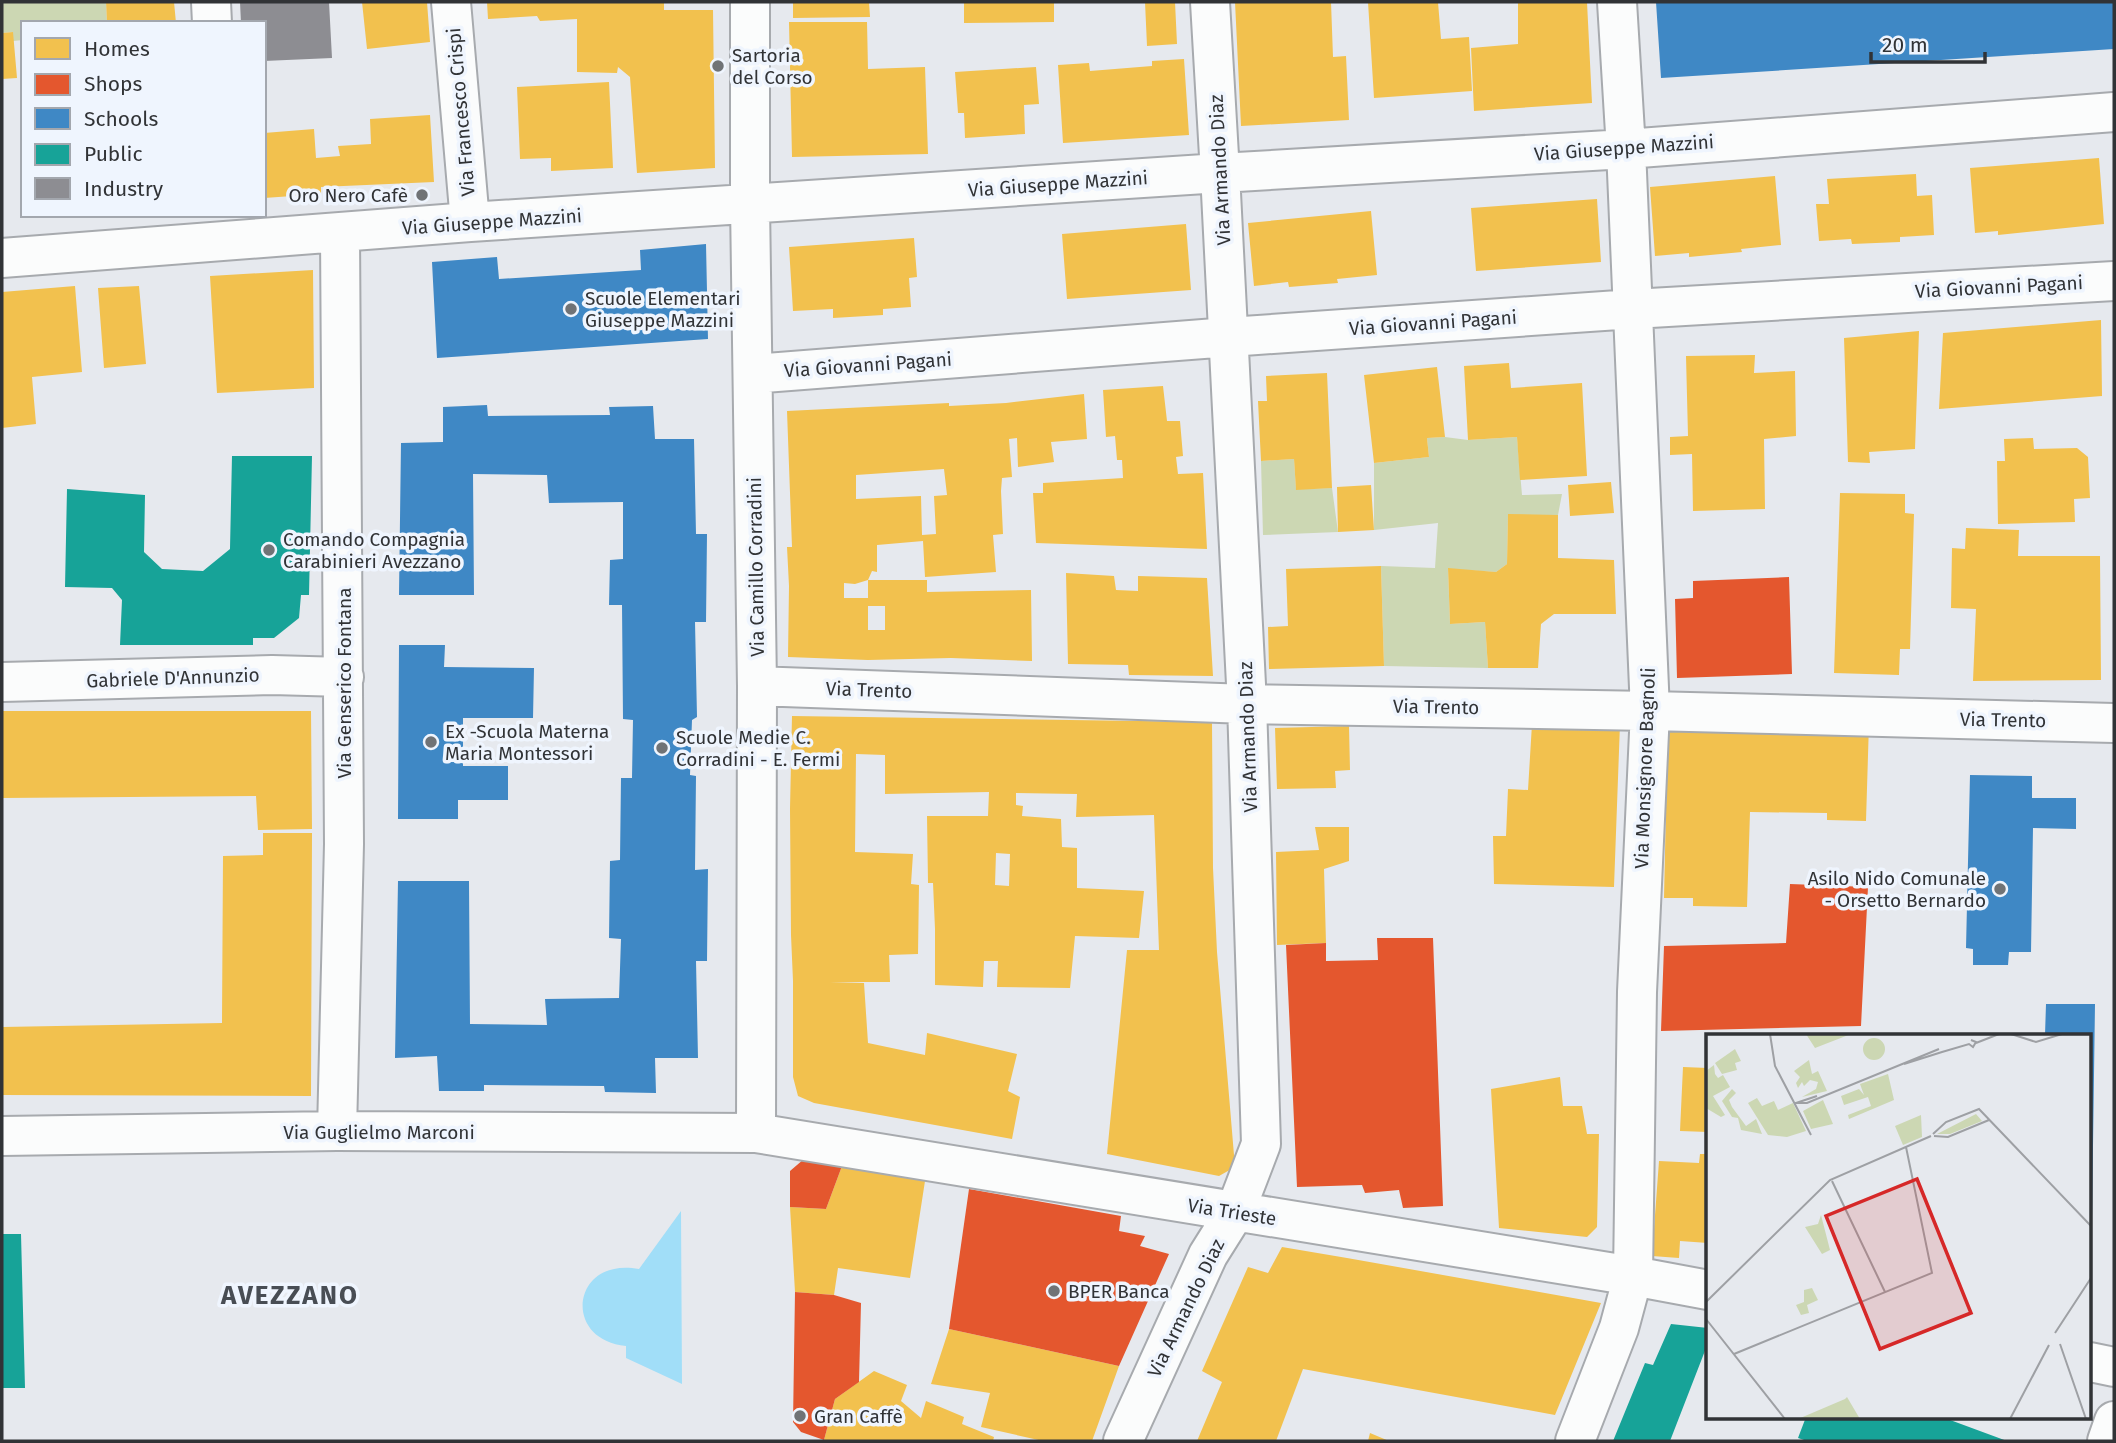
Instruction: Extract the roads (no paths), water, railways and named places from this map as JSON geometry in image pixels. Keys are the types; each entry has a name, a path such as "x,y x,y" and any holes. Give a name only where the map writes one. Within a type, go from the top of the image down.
{"street":[{"path":"211,2 212,21"},
{"name":"Via Francesco Crispi","path":"452,2 470,222"},
{"name":"Via Camillo Corradini","path":"750,2 757,686 757,1133"},
{"name":"Via Armando Diaz","path":"1123,1441 1208,1255 1235,1212 1261,1144 1247,704 1210,2"},
{"name":"Via Monsignore Bagnoli","path":"1575,1441 1619,1328 1633,1276 1637,992 1650,711 1626,149 1617,2"},
{"name":"Via Giuseppe Mazzini","path":"2,258 231,228 340,234 470,222 1626,149 2114,112"},
{"name":"Via Genserico Fontana","path":"337,1131 344,844 340,234"},
{"name":"Via Giovanni Pagani","path":"753,374 1633,309 2114,281"},
{"name":"Gabriele D'Annunzio","path":"2,682 272,675 344,677"},
{"name":"Via Trento","path":"757,686 1247,704 2114,723"},
{"name":"Via Guglielmo Marconi","path":"2,1136 337,1131 757,1133"},
{"name":"Via Trieste","path":"757,1133 1706,1290"},
{"path":"2092,1363 2114,1367"},
{"path":"2107,1441 2114,1421"}],"water":[{"path":"681,1211 682,1384 626,1358 626,1346 605,1340 591,1330 584,1316 583,1300 588,1286 600,1275 617,1268 639,1269"}],"place":[{"name":"Sartoria del Corso","path":"718,66"},
{"name":"Oro Nero Cafè","path":"422,195"},
{"name":"Scuole Elementari Giuseppe Mazzini","path":"571,309"},
{"name":"Comando Compagnia Carabinieri Avezzano","path":"269,550"},
{"name":"Ex -Scuola Materna Maria Montessori","path":"431,742"},
{"name":"Scuole Medie C. Corradini - E. Fermi","path":"662,748"},
{"name":"Asilo Nido Comunale - Orsetto Bernardo","path":"2000,889"},
{"name":"BPER Banca","path":"1054,1291"},
{"name":"Gran Caffè","path":"800,1416"}],"district":[{"name":"AVEZZANO","path":"290,1295"}]}
